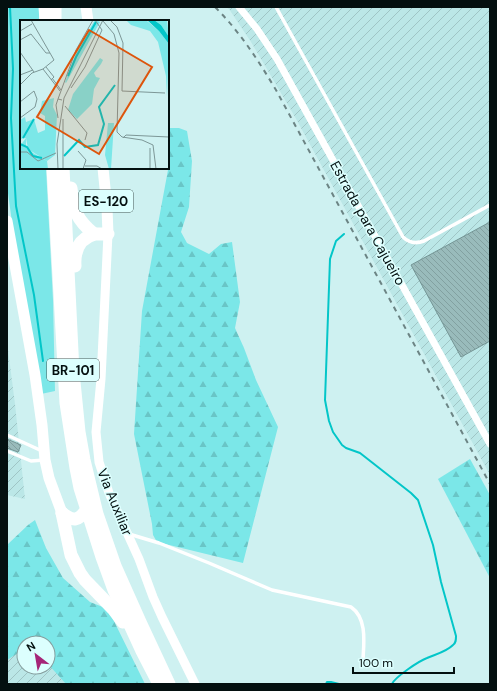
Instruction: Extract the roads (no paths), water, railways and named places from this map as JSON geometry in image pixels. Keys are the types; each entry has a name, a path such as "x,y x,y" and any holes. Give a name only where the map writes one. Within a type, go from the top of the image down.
{"highway":[{"path":"45,7 46,20"},
{"path":"55,7 55,20"},
{"name":"BR-101","path":"53,169 66,403 80,488 114,590 159,684"},
{"name":"BR-101","path":"63,169 73,372 79,432 86,466 106,541 122,583 169,684"},
{"path":"68,169 71,193 76,212 80,220 94,234"},
{"path":"71,319 75,289 74,258 76,250 80,243 86,238 94,234 108,234"},
{"path":"62,513 68,518 78,519 84,515 87,509"},
{"path":"62,513 71,554 80,573 114,610 142,651"}],"main road":[{"path":"86,7 88,20"},
{"name":"ES-120","path":"103,169 108,234"},
{"path":"7,221 35,375 49,478 62,513"}],"street":[{"name":"Estrada para Cajueiro","path":"238,7 257,29 277,58 490,444"},
{"name":"Via Auxiliar","path":"108,234 101,379 96,432 99,462 109,493 139,559 153,597 195,684"}],"lane":[{"path":"276,7 403,237 416,243 424,241 490,205"},
{"path":"7,435 45,456"},
{"path":"7,451 31,462 45,456"},
{"path":"128,534 159,543 272,590 351,606 360,616 364,638 363,659"}],"waterway":[{"path":"10,7 13,69 11,118 16,206 34,295 43,361"},
{"path":"344,234 336,241 330,259 325,400 329,421 333,432 342,445 360,453 418,500 433,545 441,582 456,636 454,644 444,651 423,660 402,673 392,684"},
{"path":"326,684 327,682 339,684"}],"railway":[{"path":"215,7 233,26 276,90 490,484"}]}
